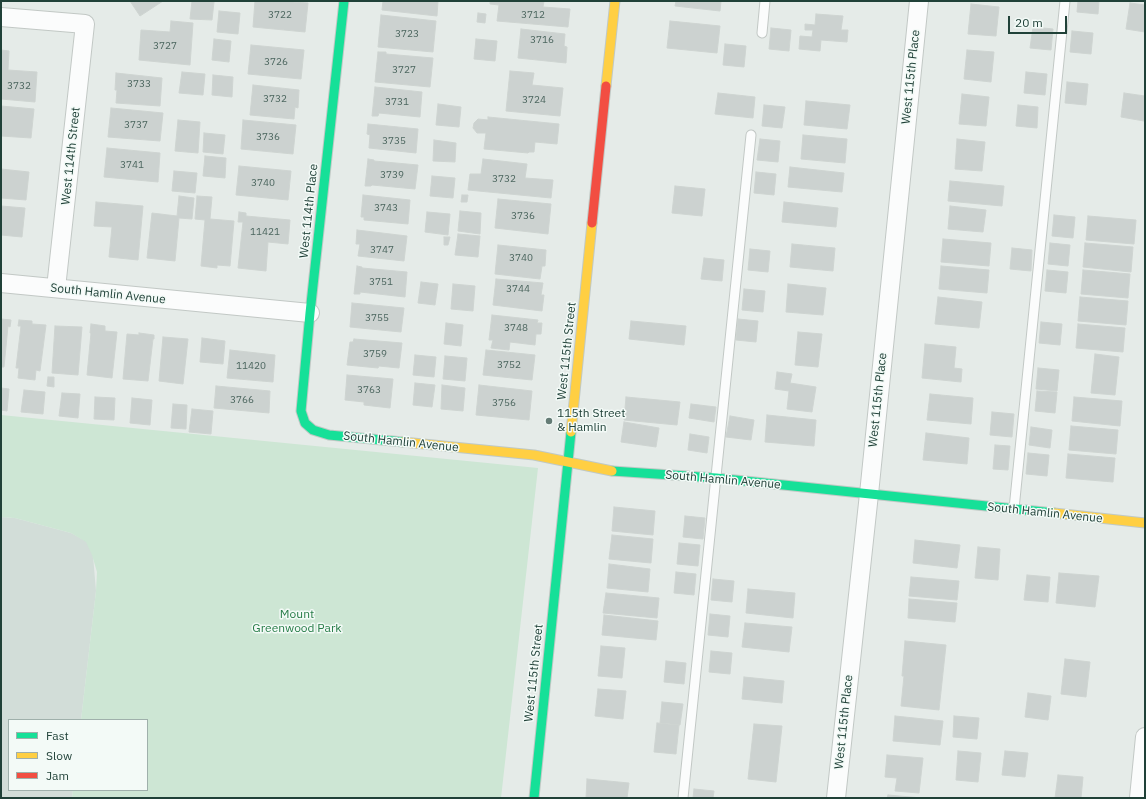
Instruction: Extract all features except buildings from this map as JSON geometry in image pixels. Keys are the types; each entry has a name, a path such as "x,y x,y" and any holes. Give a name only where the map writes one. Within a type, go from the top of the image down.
{"street":[{"name":"West 114th Place","path":"305,423 301,411 310,313 344,1"},
{"name":"West 115th Street","path":"534,798 615,1"},
{"name":"West 115th Place","path":"836,798 869,494 919,1"},
{"name":"West 114th Street","path":"1,17 85,24 56,288"},
{"name":"South Hamlin Avenue","path":"1,283 310,313"},
{"name":"South Hamlin Avenue","path":"305,423 313,430 329,435 534,455 605,470 716,478 1145,523"},
{"path":"1139,798 1145,738"}],"lane":[{"path":"762,32 765,1"},
{"path":"1014,509 1065,1"},
{"path":"683,798 751,136"}],"shaded area":[{"path":"1,517 15,518 71,533 92,544 96,591 81,719 8,719 8,791 73,791 72,798 1,798"}],"green space":[{"name":"Mount Greenwood Park","path":"1,415 538,468 501,798 72,798 73,791 148,791 148,719 81,719 96,591 97,572 92,555 86,542 71,533 15,518 1,517"}],"traffic: fast":[{"path":"344,1 310,313 301,411 305,423 313,430 329,435 403,442"},
{"path":"534,798 571,432"},
{"path":"612,471 716,478 1054,513"}],"traffic: slow":[{"path":"606,86 615,1"},
{"path":"571,432 592,223"},
{"path":"403,442 534,455 612,471"},
{"path":"1054,513 1145,523"}],"traffic: jam":[{"path":"592,223 606,86"}],"place":[{"name":"115th Street & Hamlin","path":"549,421"}]}
